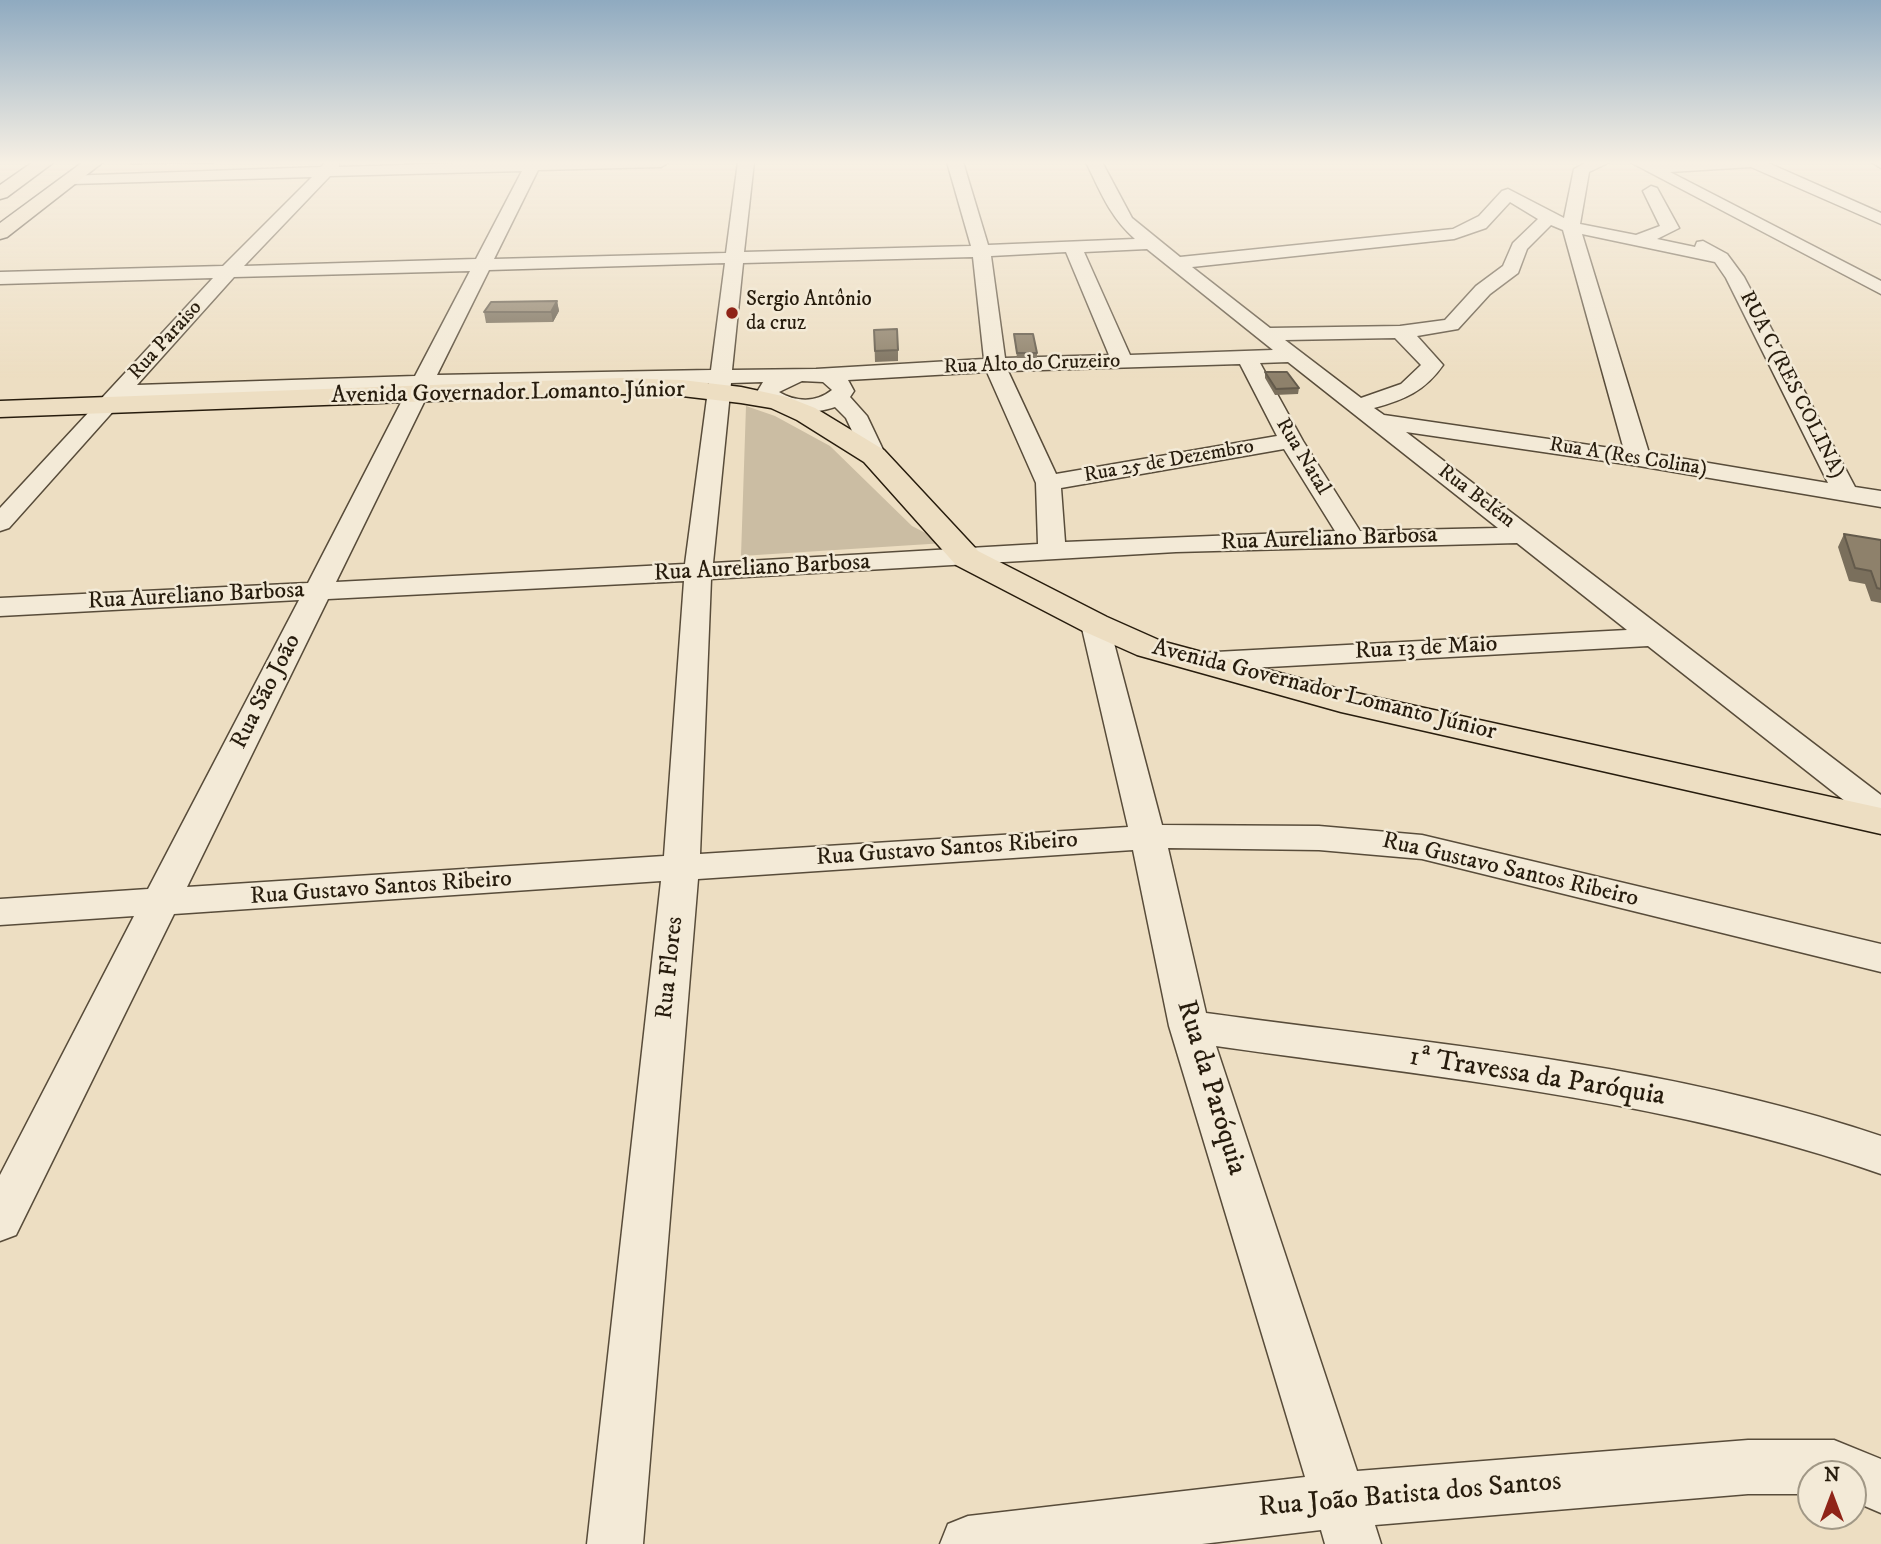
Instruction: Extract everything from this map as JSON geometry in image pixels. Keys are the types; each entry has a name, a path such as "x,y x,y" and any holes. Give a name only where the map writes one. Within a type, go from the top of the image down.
{"main road":[{"name":"Avenida Governador Lomanto Júnior","path":"0,409 114,399 420,388 682,388 719,384 778,402 806,414 874,456 967,558 1095,624 1149,648 1341,701 1881,821"}],"street":[{"name":"Rua Paraiso","path":"0,523 265,234"},
{"name":"Rua São João","path":"0,1221 498,234"},
{"name":"Rua Flores","path":"615,1544 681,869 698,572 737,234"},
{"path":"976,234 981,251 998,373 1048,483 1052,550"},
{"name":"Rua Belém","path":"1141,234 1216,296 1881,812"},
{"path":"1178,263 1453,234"},
{"path":"1266,334 1401,332 1451,325 1483,290 1511,270 1519,247 1532,234"},
{"path":"1573,234 1639,459"},
{"path":"1601,234 1721,258"},
{"path":"1635,242 1655,234"},
{"name":"RUA C (RES COLINA)","path":"1680,234 1721,258 1735,277 1846,492"},
{"path":"1776,234 1881,288"},
{"path":"0,278 981,251 1153,243"},
{"path":"1073,248 1122,361"},
{"path":"1841,268 1881,265"},
{"path":"1366,413 1413,389 1425,379 1432,365 1419,348 1401,332"},
{"name":"Rua Alto do Cruzeiro","path":"778,402 810,406 841,394 998,373 1122,361 1251,366"},
{"path":"1251,366 1302,363"},
{"name":"Rua Alto do Cruzeiro","path":"810,375 1251,366"},
{"name":"Rua Natal","path":"1251,366 1291,441 1352,538"},
{"path":"719,384 810,375"},
{"path":"778,402 768,392 771,386 789,377 810,375 840,383 841,394 856,416 874,456"},
{"name":"Rua A (Res Colina)","path":"1366,413 1881,499"},
{"name":"Rua 25 de Dezembro","path":"1048,483 1291,441"},
{"name":"Rua Aureliano Barbosa","path":"0,607 967,558 1052,550 1352,538 1525,535"},
{"name":"Rua da Paróquia","path":"1095,624 1147,837 1189,1026 1347,1522"},
{"name":"Rua 13 de Maio","path":"1197,662 1655,636"},
{"name":"Rua Gustavo Santos Ribeiro","path":"0,912 1147,837 1295,835 1367,839 1422,847 1881,958"},
{"name":"1ª Travessa da Paróquia","path":"1189,1026 1589,1083 1763,1119 1881,1155"},
{"name":"Rua João Batista dos Santos","path":"968,1544 1347,1522 1748,1467 1797,1466"}],"shaded area":[{"path":"746,406 775,416 830,446 912,526 945,543 741,556"}],"building":[{"path":"557,301 551,312 484,312 491,302"},
{"path":"897,329 898,350 875,351 874,330"},
{"path":"1014,334 1033,334 1037,353 1017,353"},
{"path":"1265,372 1287,372 1299,388 1276,389"},
{"path":"1844,534 1881,540 1881,589 1877,588 1871,571 1855,568"}],"place":[{"name":"Sergio Antônio da cruz","path":"732,313"}]}
